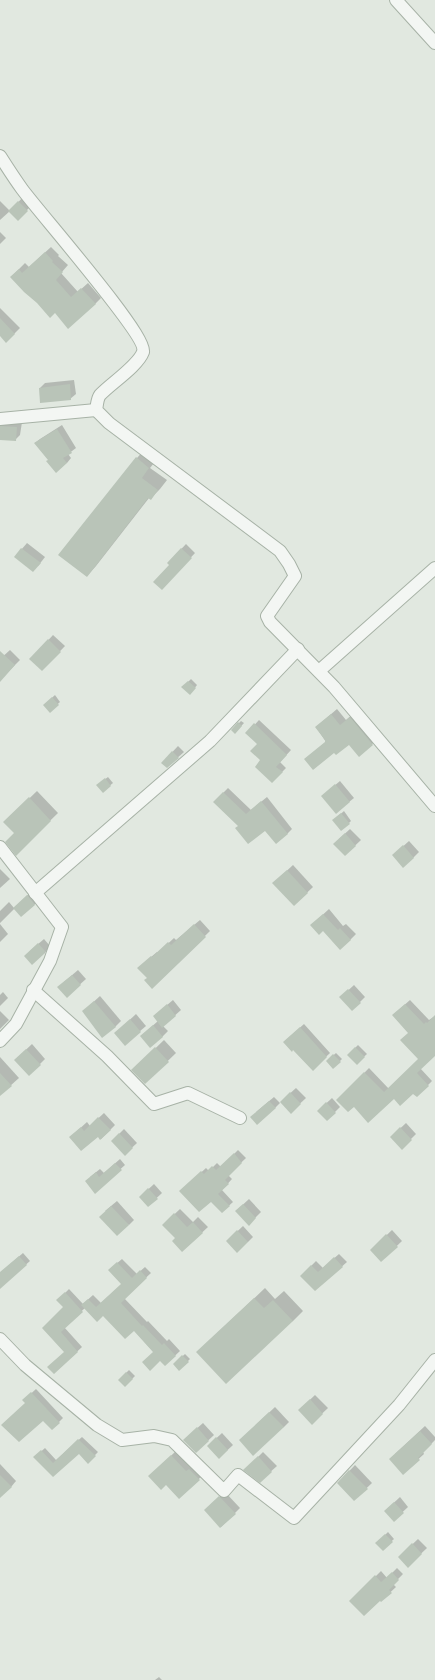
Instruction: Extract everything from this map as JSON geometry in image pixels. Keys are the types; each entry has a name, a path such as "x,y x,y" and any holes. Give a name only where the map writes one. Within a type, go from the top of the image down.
{"street":[{"path":"396,0 435,43"},
{"path":"0,156 22,189 97,281 137,336 142,346 142,352 131,367 99,396 96,410"},
{"path":"0,419 96,410"},
{"path":"96,410 108,423 280,552 289,564 295,576 267,616 270,622 334,687 435,806"},
{"path":"319,672 435,568"},
{"path":"35,893 210,741 298,649"},
{"path":"0,847 62,927 50,961 16,1024 0,1041"},
{"path":"33,990 107,1056 154,1104 188,1093 240,1118"},
{"path":"0,1339 25,1365 97,1425 122,1440 154,1436 172,1440 224,1491 238,1475 294,1518 399,1405 435,1360"}],"building":[{"path":"18,201 28,211 18,221 8,211"},
{"path":"45,252 53,261 52,262 63,272 56,280 71,297 81,288 96,304 68,329 55,313 50,318 10,277 19,269 22,273"},
{"path":"0,318 15,334 6,343 0,336"},
{"path":"70,384 71,400 40,403 39,388"},
{"path":"0,426 17,427 16,441 0,440"},
{"path":"57,429 72,453 63,458 67,463 56,473 46,461 48,460 34,443"},
{"path":"136,457 149,468 142,478 158,490 151,500 148,498 87,577 58,555"},
{"path":"21,548 41,563 33,572 14,557"},
{"path":"181,548 192,558 162,590 153,582 169,565 167,563"},
{"path":"48,639 61,652 42,671 29,659"},
{"path":"0,651 15,665 0,682"},
{"path":"188,681 196,688 190,695 181,687"},
{"path":"52,697 59,705 50,713 43,705"},
{"path":"331,714 340,725 350,717 373,745 359,757 349,745 336,755 334,753 313,770 304,759 325,742 315,727"},
{"path":"238,722 242,726 235,734 231,730"},
{"path":"254,723 287,755 276,767 283,772 272,783 255,767 260,760 250,751 257,744 245,733"},
{"path":"172,751 179,758 167,768 161,763"},
{"path":"105,778 111,786 103,793 96,785"},
{"path":"335,784 350,802 336,814 321,796"},
{"path":"223,792 246,814 261,801 288,834 276,844 265,831 248,844 235,828 238,826 213,802"},
{"path":"29,797 51,821 16,856 5,842 14,833 3,822"},
{"path":"341,813 350,824 341,831 332,820"},
{"path":"345,833 356,846 345,856 333,844"},
{"path":"403,845 414,858 403,868 392,855"},
{"path":"287,870 308,893 294,906 272,883"},
{"path":"27,895 35,905 21,917 13,908"},
{"path":"323,914 338,930 340,928 351,940 340,950 323,931 319,935 310,925"},
{"path":"194,924 206,937 152,989 144,980 147,978 137,968 151,956 152,957 168,942 171,945"},
{"path":"38,943 45,951 44,954 32,965 24,956"},
{"path":"72,975 81,985 67,998 57,987"},
{"path":"348,989 361,1003 352,1011 339,997"},
{"path":"94,1001 116,1027 102,1038 82,1011"},
{"path":"167,1004 176,1016 162,1028 153,1016"},
{"path":"405,1004 424,1024 435,1015 435,1056 417,1073 429,1086 417,1097 413,1094 400,1106 394,1099 368,1123 354,1107 348,1112 336,1100 364,1072 384,1092 418,1059 400,1040 408,1033 392,1015"},
{"path":"130,1019 141,1032 125,1046 114,1033"},
{"path":"153,1025 163,1037 150,1048 140,1036"},
{"path":"300,1027 327,1057 313,1071 283,1042"},
{"path":"155,1047 169,1062 145,1084 131,1070"},
{"path":"355,1047 365,1057 357,1065 347,1055"},
{"path":"26,1049 41,1065 29,1076 14,1060"},
{"path":"333,1054 341,1062 333,1069 326,1061"},
{"path":"0,1073 12,1086 0,1096"},
{"path":"290,1092 301,1104 291,1114 280,1102"},
{"path":"269,1101 276,1108 257,1125 250,1117"},
{"path":"326,1102 336,1113 327,1121 317,1111"},
{"path":"98,1117 111,1130 100,1140 98,1137 81,1151 69,1137 81,1127 84,1131"},
{"path":"400,1127 412,1140 402,1150 390,1137"},
{"path":"119,1133 133,1148 125,1156 111,1141"},
{"path":"234,1153 242,1163 225,1180 229,1184 218,1194 230,1206 222,1213 211,1202 199,1212 179,1191 201,1171 204,1174 212,1166 216,1170"},
{"path":"115,1163 122,1170 95,1194 85,1181 96,1172 99,1177"},
{"path":"148,1188 158,1199 148,1207 139,1197"},
{"path":"243,1204 256,1218 249,1226 235,1211"},
{"path":"111,1206 129,1225 117,1236 99,1217"},
{"path":"174,1213 187,1227 193,1222 203,1233 182,1252 172,1241 175,1238 162,1225"},
{"path":"237,1230 248,1242 237,1253 226,1241"},
{"path":"386,1234 398,1247 381,1262 370,1250"},
{"path":"19,1256 27,1265 0,1289 0,1272"},
{"path":"334,1257 343,1267 315,1291 300,1276 311,1265 318,1272"},
{"path":"117,1262 132,1278 140,1270 147,1278 121,1303 142,1326 143,1325 162,1345 164,1343 176,1356 165,1366 160,1361 150,1371 142,1362 153,1352 134,1331 125,1339 103,1316 97,1322 81,1305 88,1299 96,1307 121,1284 108,1270"},
{"path":"65,1292 83,1312 61,1332 78,1352 54,1374 47,1367 64,1352 42,1328 63,1307 56,1300"},
{"path":"254,1298 264,1308 273,1300 293,1321 226,1384 196,1352"},
{"path":"182,1355 189,1362 179,1371 173,1364"},
{"path":"126,1372 133,1379 125,1387 118,1380"},
{"path":"31,1392 60,1423 52,1430 43,1421 19,1442 1,1425 25,1403 22,1400"},
{"path":"310,1399 323,1414 312,1425 298,1410"},
{"path":"269,1412 284,1427 253,1456 239,1440"},
{"path":"197,1427 209,1441 196,1453 183,1440"},
{"path":"420,1431 432,1444 418,1458 420,1460 403,1475 389,1459"},
{"path":"216,1437 228,1450 219,1459 207,1446"},
{"path":"78,1439 96,1456 88,1464 79,1454 53,1477 33,1457 41,1450 53,1463"},
{"path":"171,1455 186,1471 189,1469 200,1480 179,1499 166,1485 161,1490 148,1476"},
{"path":"258,1456 272,1472 260,1483 243,1470"},
{"path":"349,1470 368,1489 354,1501 337,1483"},
{"path":"0,1475 12,1487 0,1498"},
{"path":"219,1496 236,1514 220,1528 204,1510"},
{"path":"394,1502 404,1513 394,1522 384,1511"},
{"path":"385,1534 393,1542 383,1551 375,1543"},
{"path":"412,1543 422,1554 408,1568 398,1557"},
{"path":"392,1572 399,1580 389,1590 392,1593 381,1602 380,1601 364,1616 349,1601 375,1575 381,1582"}]}
